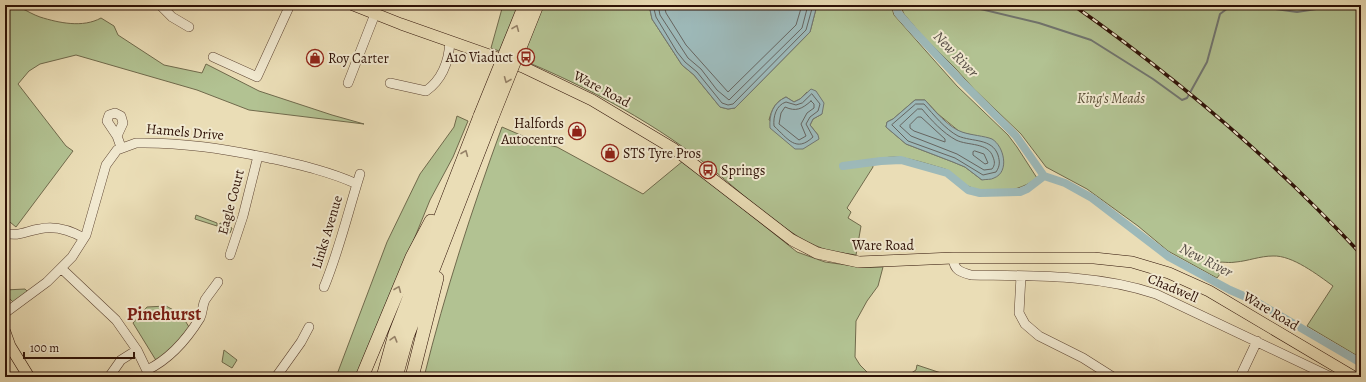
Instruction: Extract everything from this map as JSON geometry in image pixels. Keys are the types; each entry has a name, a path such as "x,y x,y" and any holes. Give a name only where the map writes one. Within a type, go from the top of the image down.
{"highway":[{"path":"396,377 407,337 452,216 525,5"},
{"path":"362,377 412,257 486,118 537,5"},
{"path":"383,377 395,334 456,174"},
{"path":"412,377 452,216"}],"main road":[{"name":"Ware Road","path":"353,5 523,67 568,88 619,115 694,163 792,240 817,253 859,262 953,258 1094,258 1126,261 1157,268 1209,291 1354,377"},
{"path":"5,332 8,345 29,377"}],"street":[{"path":"160,5 172,17 189,27"},
{"path":"213,57 257,77 290,5"},
{"path":"348,82 375,14"},
{"path":"390,82 426,91 432,87 446,66 450,41"},
{"path":"5,312 40,288 62,269 84,238 92,218 106,165 111,156 121,147 117,136"},
{"name":"Hamels Drive","path":"121,147 136,143 181,143 304,165 333,174 356,184"},
{"name":"Eagle Court","path":"230,255 243,216 258,156"},
{"name":"Links Avenue","path":"324,287 341,241 347,214 360,174"},
{"path":"5,233 20,235 39,228 57,228 84,238"},
{"name":"Chadwell","path":"953,258 954,266 960,272 971,275 1067,277 1139,288 1156,294 1331,377"},
{"path":"62,269 116,320 136,350 149,374 178,347 200,318 204,310 204,302 218,282"},
{"path":"1021,276 1019,308 1020,317 1025,324 1039,336 1083,358 1113,377"},
{"path":"276,377 301,342 309,327"},
{"path":"1240,377 1257,341"},
{"path":"109,377 121,360 136,350"}],"green space":[{"path":"5,5 15,6 40,17 63,23 87,23 101,18 114,26 118,35 164,65 202,73 206,64 259,91 364,124 249,110 197,90 76,55 40,64 29,71 18,84 66,146 73,151 16,227 5,218"},
{"path":"503,5 649,5 652,19 682,65 694,75 720,107 728,109 735,108 810,32 817,5 891,5 894,15 957,86 1008,135 1037,178 1022,187 996,192 978,190 966,185 945,169 905,158 894,157 872,160 873,167 847,208 851,212 848,218 861,226 856,255 832,251 807,242 790,232 773,220 709,166 647,123 622,108 544,69 491,48","holes":["807,92 822,114 813,119 810,125 818,135 769,120 773,109 779,101 786,97 794,102 800,99","915,100 925,100 938,114 960,132 992,140 982,180 965,167 906,144 886,127 887,122 893,119"]},
{"name":"King's Meads","path":"900,5 1361,5 1361,358 1307,326 1333,286 1304,266 1280,257 1268,256 1213,264 1209,266 1220,274 1217,278 1168,251 1138,226 1087,189 1046,167 1021,134 974,89 920,33 904,14"},
{"path":"457,116 468,121 453,157 430,200 358,377 336,377 387,242 420,174 454,127"},
{"path":"502,127 539,143 557,147 643,194 683,161 797,252 825,262 861,267 883,267 878,286 867,301 856,321 855,357 860,365 869,374 883,377 424,377 460,251"},
{"path":"196,215 217,223 217,226 195,219"},
{"path":"220,223 232,228 230,233 219,228"},
{"path":"25,289 28,292 13,302 5,294 5,290"},
{"path":"166,306 181,314 189,327 171,350 169,349 157,362 133,323 147,307"},
{"path":"224,350 237,360 232,368 222,362"},
{"path":"917,365 953,377 905,377 916,370"}],"water":[{"path":"649,5 817,5 810,32 735,108 728,109 720,107 694,75 682,65 652,19"},
{"path":"811,89 816,91 824,103 822,114 813,119 810,125 818,135 819,139 803,149 795,149 770,128 771,114 775,106 782,99 786,97 794,102 800,99"},
{"path":"915,100 925,100 942,118 957,130 989,138 996,142 1000,147 1004,159 1004,165 999,175 993,179 982,180 965,167 906,144 886,127 887,122 893,119"}],"waterway":[{"name":"New River","path":"896,5 898,13 913,30 1016,136 1044,176 1065,183 1092,198 1169,257 1230,290 1253,300 1361,363"},
{"path":"964,5 1039,23 1091,40 1153,79 1182,100 1187,98 1207,62 1220,14 1232,5"},
{"path":"1246,5 1297,12 1342,5"},
{"name":"New River","path":"843,166 901,160 947,173 968,190 980,193 1020,192 1027,189 1044,176"}],"railway":[{"path":"1073,5 1150,62 1223,122 1294,186 1361,254"}],"place":[{"name":"A10 Viaduct","path":"526,57"},
{"name":"Roy Carter","path":"315,58"},
{"name":"Halfords Autocentre","path":"577,131"},
{"name":"STS Tyre Pros","path":"610,153"},
{"name":"Springs","path":"708,170"}],"district":[{"name":"Pinehurst","path":"164,314"}]}
